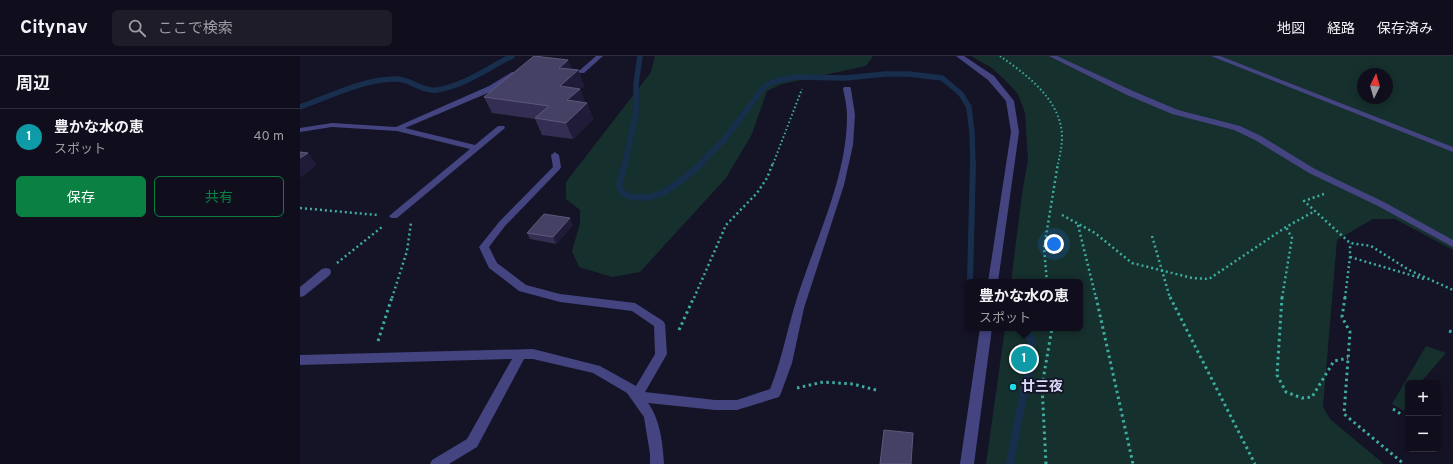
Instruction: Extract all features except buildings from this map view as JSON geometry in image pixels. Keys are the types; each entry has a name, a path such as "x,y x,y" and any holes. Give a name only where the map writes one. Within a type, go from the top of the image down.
{"street":[{"path":"558,69 582,72 600,56"},
{"path":"959,56 991,78 1010,101 1015,132 994,279"},
{"path":"1052,56 1130,93 1175,112 1237,128 1258,138 1306,168 1381,204 1453,244"},
{"path":"1214,56 1453,150"},
{"path":"397,129 492,88 521,70"},
{"path":"636,396 715,405 737,405 775,393 786,364 799,308 840,185 849,145 851,115 847,89"},
{"path":"300,130 332,125 397,129 477,148"},
{"path":"394,216 501,128"},
{"path":"555,156 557,167 502,224 484,247 493,265 523,288 560,298 635,307 659,324 661,354 636,396"},
{"path":"300,294 326,272"},
{"path":"967,464 986,331"},
{"path":"437,464 472,443 521,354"},
{"path":"300,360 533,354 596,369 631,389 650,415 657,454 657,464"}],"path":[{"path":"1000,56 1015,66 1037,86 1054,107 1060,122 1063,142 1058,162 1044,245 1047,279"},
{"path":"661,354 676,336 726,225 757,193 767,178 802,89"},
{"path":"1335,183 1322,195 1304,201 1350,243 1371,246 1409,270 1453,290"},
{"path":"300,208 412,217 407,251 372,358"},
{"path":"1062,214 1095,233 1132,263 1192,278 1209,279 1286,227 1315,211"},
{"path":"326,272 394,216"},
{"path":"1078,224 1090,264 1133,464"},
{"path":"1286,227 1292,238 1282,291 1277,375 1286,392 1302,398 1312,397 1334,361 1348,358"},
{"path":"1152,236 1164,271 1171,301 1255,464"},
{"path":"1350,243 1350,257 1342,317 1350,332 1344,414 1404,464"},
{"path":"1350,257 1432,281"},
{"path":"1046,464 1042,386 1051,331"},
{"path":"775,393 823,382 853,384 876,390"},
{"path":"1393,409 1402,414"}],"green space":[{"path":"655,56 872,56 872,58 866,66 782,84 767,91 752,134 726,178 640,272 612,277 579,267 572,251 580,223 580,210 566,199 566,182 651,72"},
{"path":"971,56 1453,56 1453,250 1395,219 1373,219 1337,240 1323,407 1330,419 1384,464 986,464 1005,331 1083,331 1083,279 1011,279 1022,194 1028,160 1025,113 1018,94 992,68"},
{"path":"1426,346 1446,353 1423,380 1406,380"},
{"path":"1405,382 1404,411 1392,404"}],"waterway":[{"path":"300,107 359,85 384,80 396,79 407,81 432,90 447,88 466,81 512,56"},
{"path":"625,164 636,113 636,84 640,56"},
{"path":"700,164 724,140 764,87 772,82 794,77 845,78 886,74 909,74 942,78 961,94 969,107 973,164"},
{"path":"625,163 619,185 623,194 635,197 646,197 666,191 676,185 702,163"},
{"path":"970,279 973,164"},
{"path":"1010,464 1024,391 1032,362 1032,340 1026,331"}],"place":[{"name":"豊かな水の恵","path":"1024,359"},
{"name":"廿三夜","path":"1013,387"}]}
